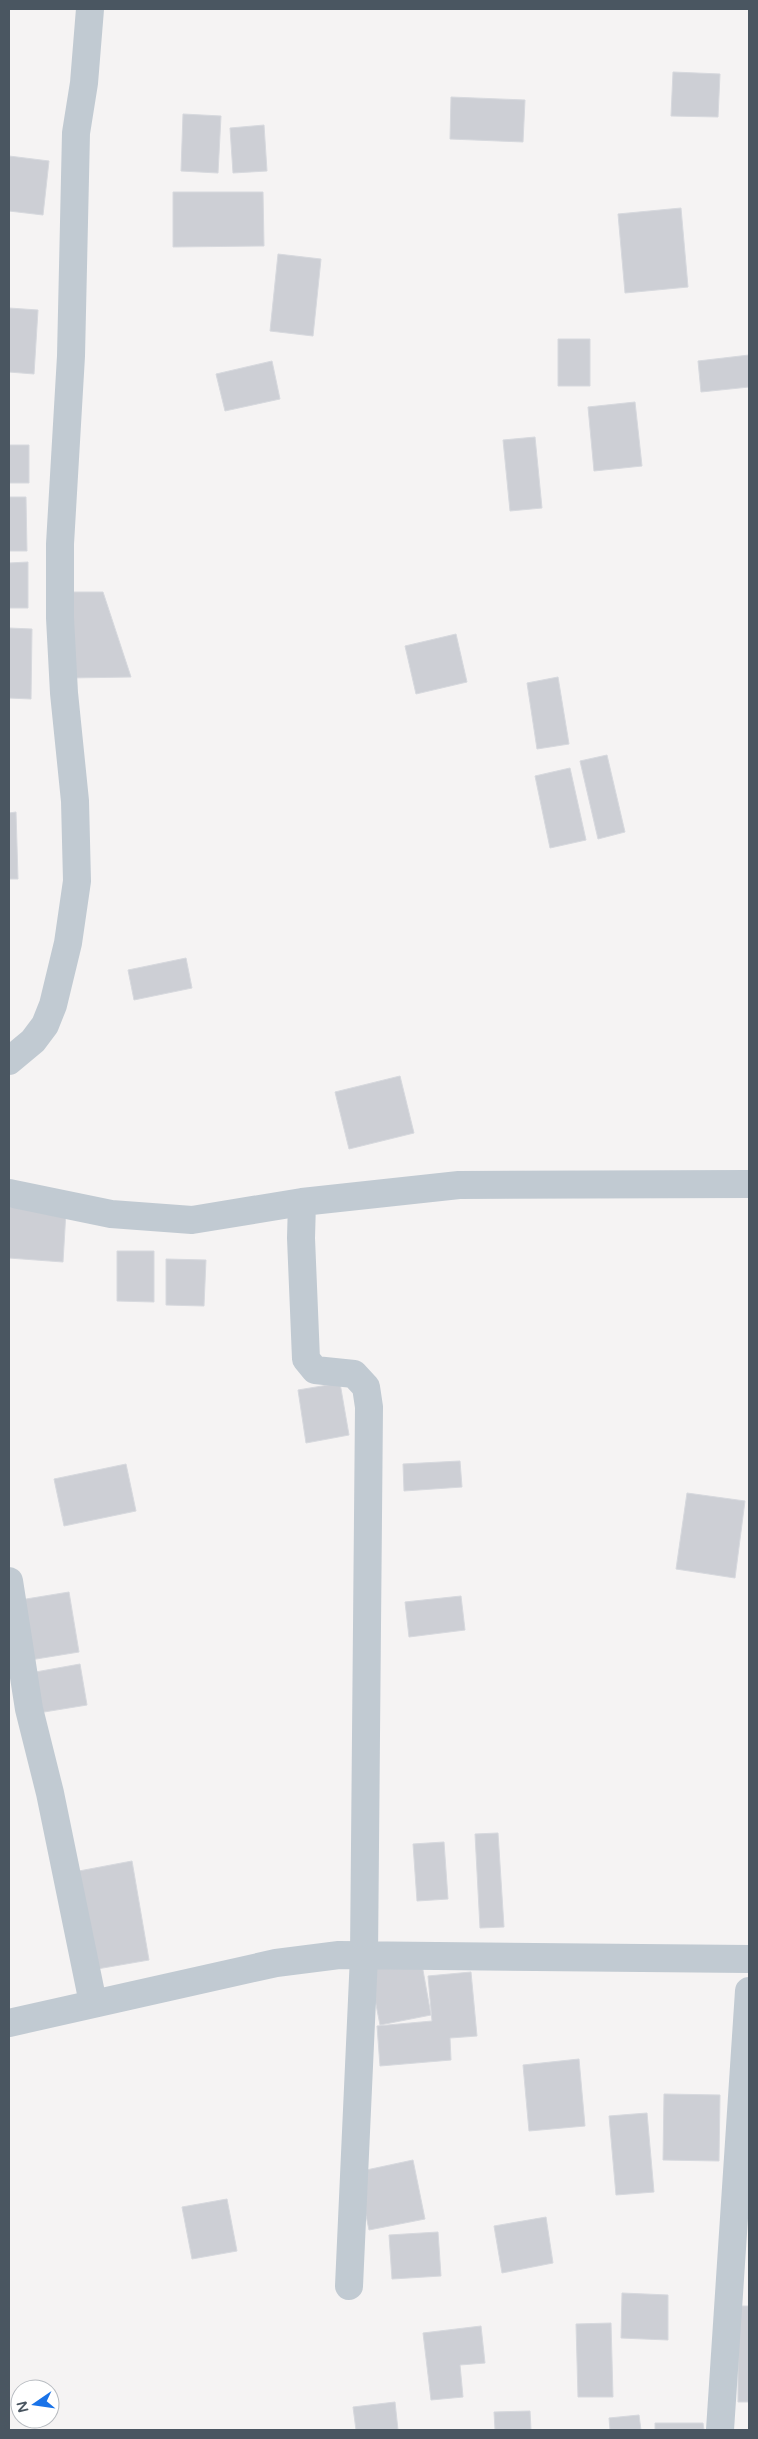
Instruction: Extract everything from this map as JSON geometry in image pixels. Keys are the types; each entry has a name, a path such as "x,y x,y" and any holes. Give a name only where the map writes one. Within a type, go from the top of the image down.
{"street":[{"path":"9,1061 33,1041 45,1026 53,1005 68,943 77,881 75,801 64,693 61,637 60,544 71,356 76,133 84,84 90,9"},
{"path":"9,1193 111,1214 192,1220 302,1202 459,1185 749,1184"},
{"path":"302,1202 301,1238 306,1359 315,1370 354,1374 366,1387 369,1407 364,1956 349,2286"},
{"path":"9,1581 29,1709 50,1793 93,2003"},
{"path":"9,2023 276,1963 339,1955 749,1959"},
{"path":"720,2430 749,1991"}],"building":[{"path":"673,72 720,74 718,117 671,116"},
{"path":"451,97 525,100 523,142 450,139"},
{"path":"183,114 221,116 218,173 181,171"},
{"path":"264,125 267,171 233,173 230,128"},
{"path":"9,156 49,161 43,215 9,211"},
{"path":"173,192 263,192 264,246 173,247"},
{"path":"681,208 688,287 625,293 618,214"},
{"path":"278,254 321,259 313,336 270,331"},
{"path":"9,308 38,310 34,374 9,372"},
{"path":"558,339 590,339 590,386 558,386"},
{"path":"749,355 749,387 701,392 698,361"},
{"path":"272,361 280,399 225,411 216,374"},
{"path":"635,402 642,466 594,471 588,407"},
{"path":"535,437 542,508 510,511 503,440"},
{"path":"9,445 29,445 29,483 9,483"},
{"path":"9,497 26,497 27,551 9,551"},
{"path":"28,562 28,608 9,608 9,563"},
{"path":"66,592 103,592 131,677 69,678"},
{"path":"9,628 32,629 31,699 9,698"},
{"path":"456,634 467,682 416,694 405,646"},
{"path":"558,677 569,744 537,749 527,683"},
{"path":"607,755 625,832 598,839 580,761"},
{"path":"570,768 586,840 550,848 535,776"},
{"path":"16,812 18,879 9,879 9,813"},
{"path":"186,958 192,988 134,1000 128,970"},
{"path":"400,1076 414,1133 349,1149 335,1092"},
{"path":"9,1207 66,1211 63,1262 9,1258"},
{"path":"117,1251 154,1251 154,1302 117,1301"},
{"path":"166,1259 206,1260 204,1306 166,1305"},
{"path":"340,1383 349,1435 306,1443 298,1390"},
{"path":"460,1461 462,1487 404,1491 403,1464"},
{"path":"126,1464 136,1511 64,1526 54,1479"},
{"path":"687,1493 745,1501 735,1578 676,1569"},
{"path":"69,1592 79,1652 30,1660 20,1600"},
{"path":"461,1596 465,1630 409,1637 405,1602"},
{"path":"80,1664 87,1705 38,1713 30,1673"},
{"path":"498,1833 504,1927 480,1928 475,1834"},
{"path":"444,1842 448,1899 417,1901 413,1844"},
{"path":"132,1861 149,1960 97,1969 79,1871"},
{"path":"421,1959 431,2015 380,2025 369,1969"},
{"path":"471,1972 477,2036 450,2038 451,2060 380,2066 377,2026 432,2021 428,1976"},
{"path":"579,2059 585,2126 529,2131 523,2065"},
{"path":"664,2094 720,2095 719,2161 663,2160"},
{"path":"647,2113 654,2192 616,2195 609,2116"},
{"path":"413,2160 425,2219 369,2230 357,2172"},
{"path":"227,2199 237,2251 192,2259 182,2207"},
{"path":"546,2217 553,2263 502,2273 494,2226"},
{"path":"438,2232 441,2276 392,2279 389,2235"},
{"path":"622,2293 668,2295 668,2340 621,2338"},
{"path":"738,2306 749,2306 749,2402 738,2402"},
{"path":"611,2323 613,2397 578,2397 576,2324"},
{"path":"481,2326 485,2363 460,2365 463,2397 431,2400 423,2333"},
{"path":"395,2402 398,2430 356,2430 353,2407"},
{"path":"530,2411 531,2430 495,2430 494,2412"},
{"path":"639,2415 641,2430 610,2430 609,2418"},
{"path":"655,2423 703,2423 704,2430 655,2430"}]}
